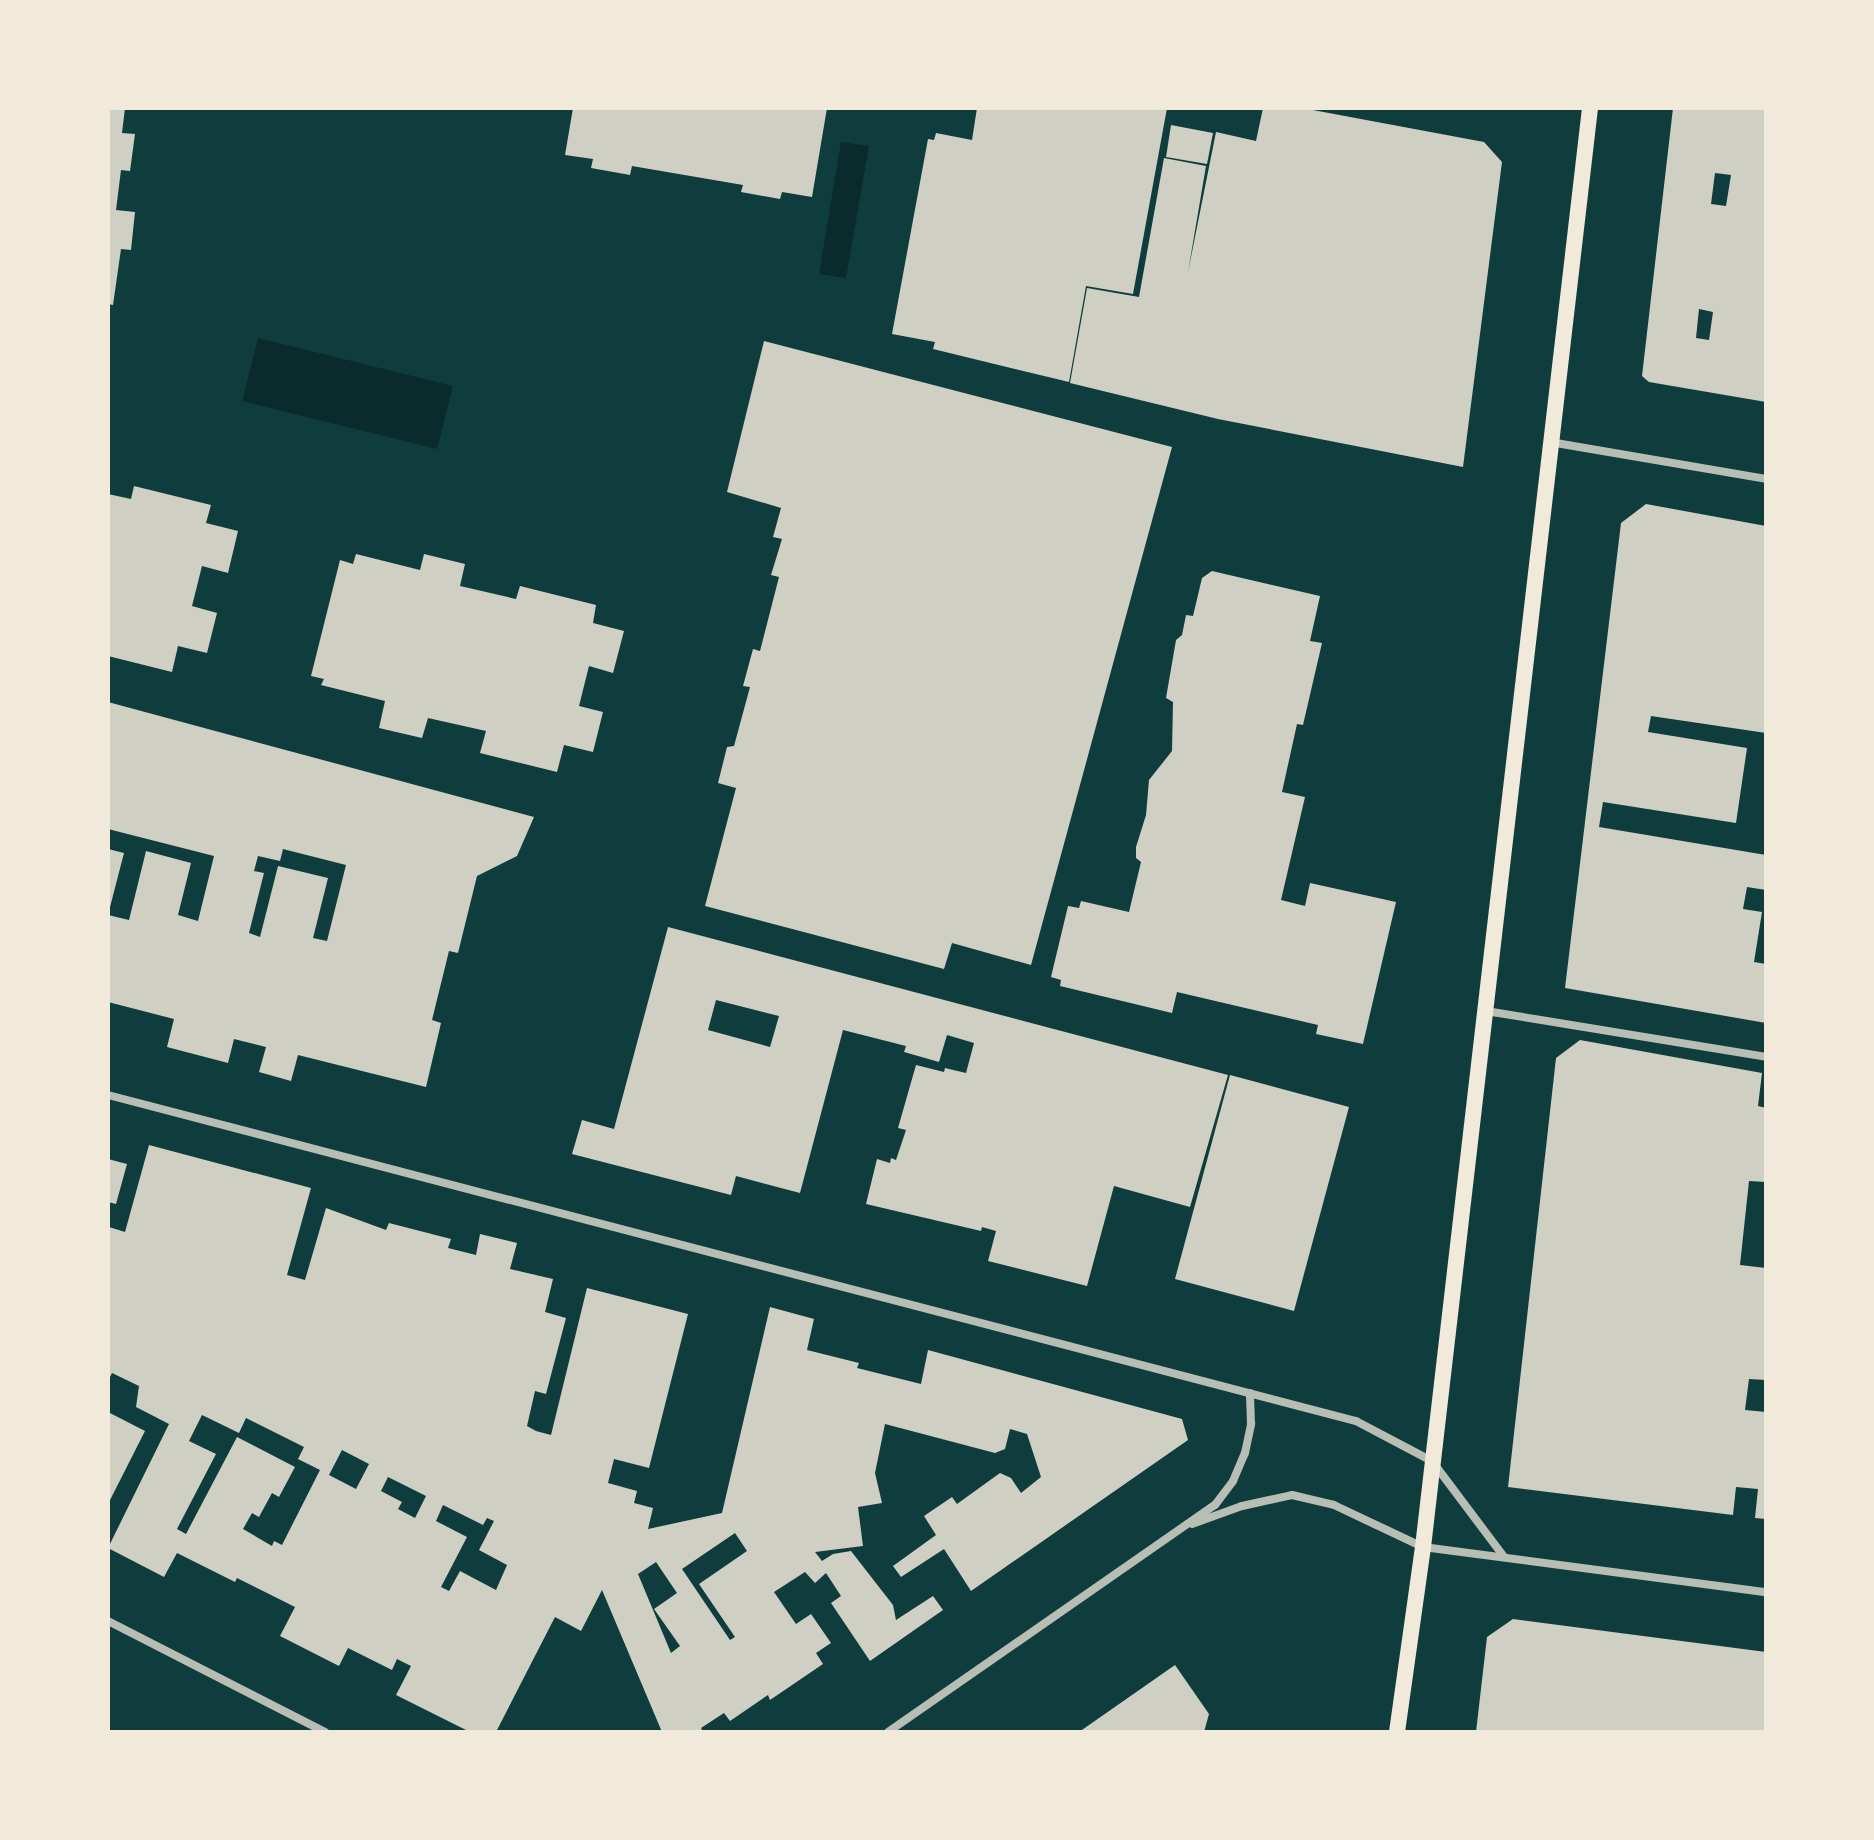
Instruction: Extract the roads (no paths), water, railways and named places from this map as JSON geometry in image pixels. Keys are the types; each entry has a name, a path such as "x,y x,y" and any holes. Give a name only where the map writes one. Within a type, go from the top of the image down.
{"main road":[{"path":"1397,1732 1423,1547 1590,108"}],"street":[{"path":"1549,442 1766,479"},
{"path":"1486,1011 1766,1057"},
{"path":"108,1095 1356,1421 1432,1461 1504,1557"},
{"path":"888,1732 1192,1524 1215,1505 1233,1481 1245,1453 1251,1424 1250,1393"},
{"path":"1192,1524 1242,1506 1292,1495 1334,1505 1423,1547 1766,1592"},
{"path":"108,1621 325,1732"}],"water":[{"path":"841,142 869,146 846,278 819,274"},
{"path":"258,338 453,386 437,449 242,401"}]}
